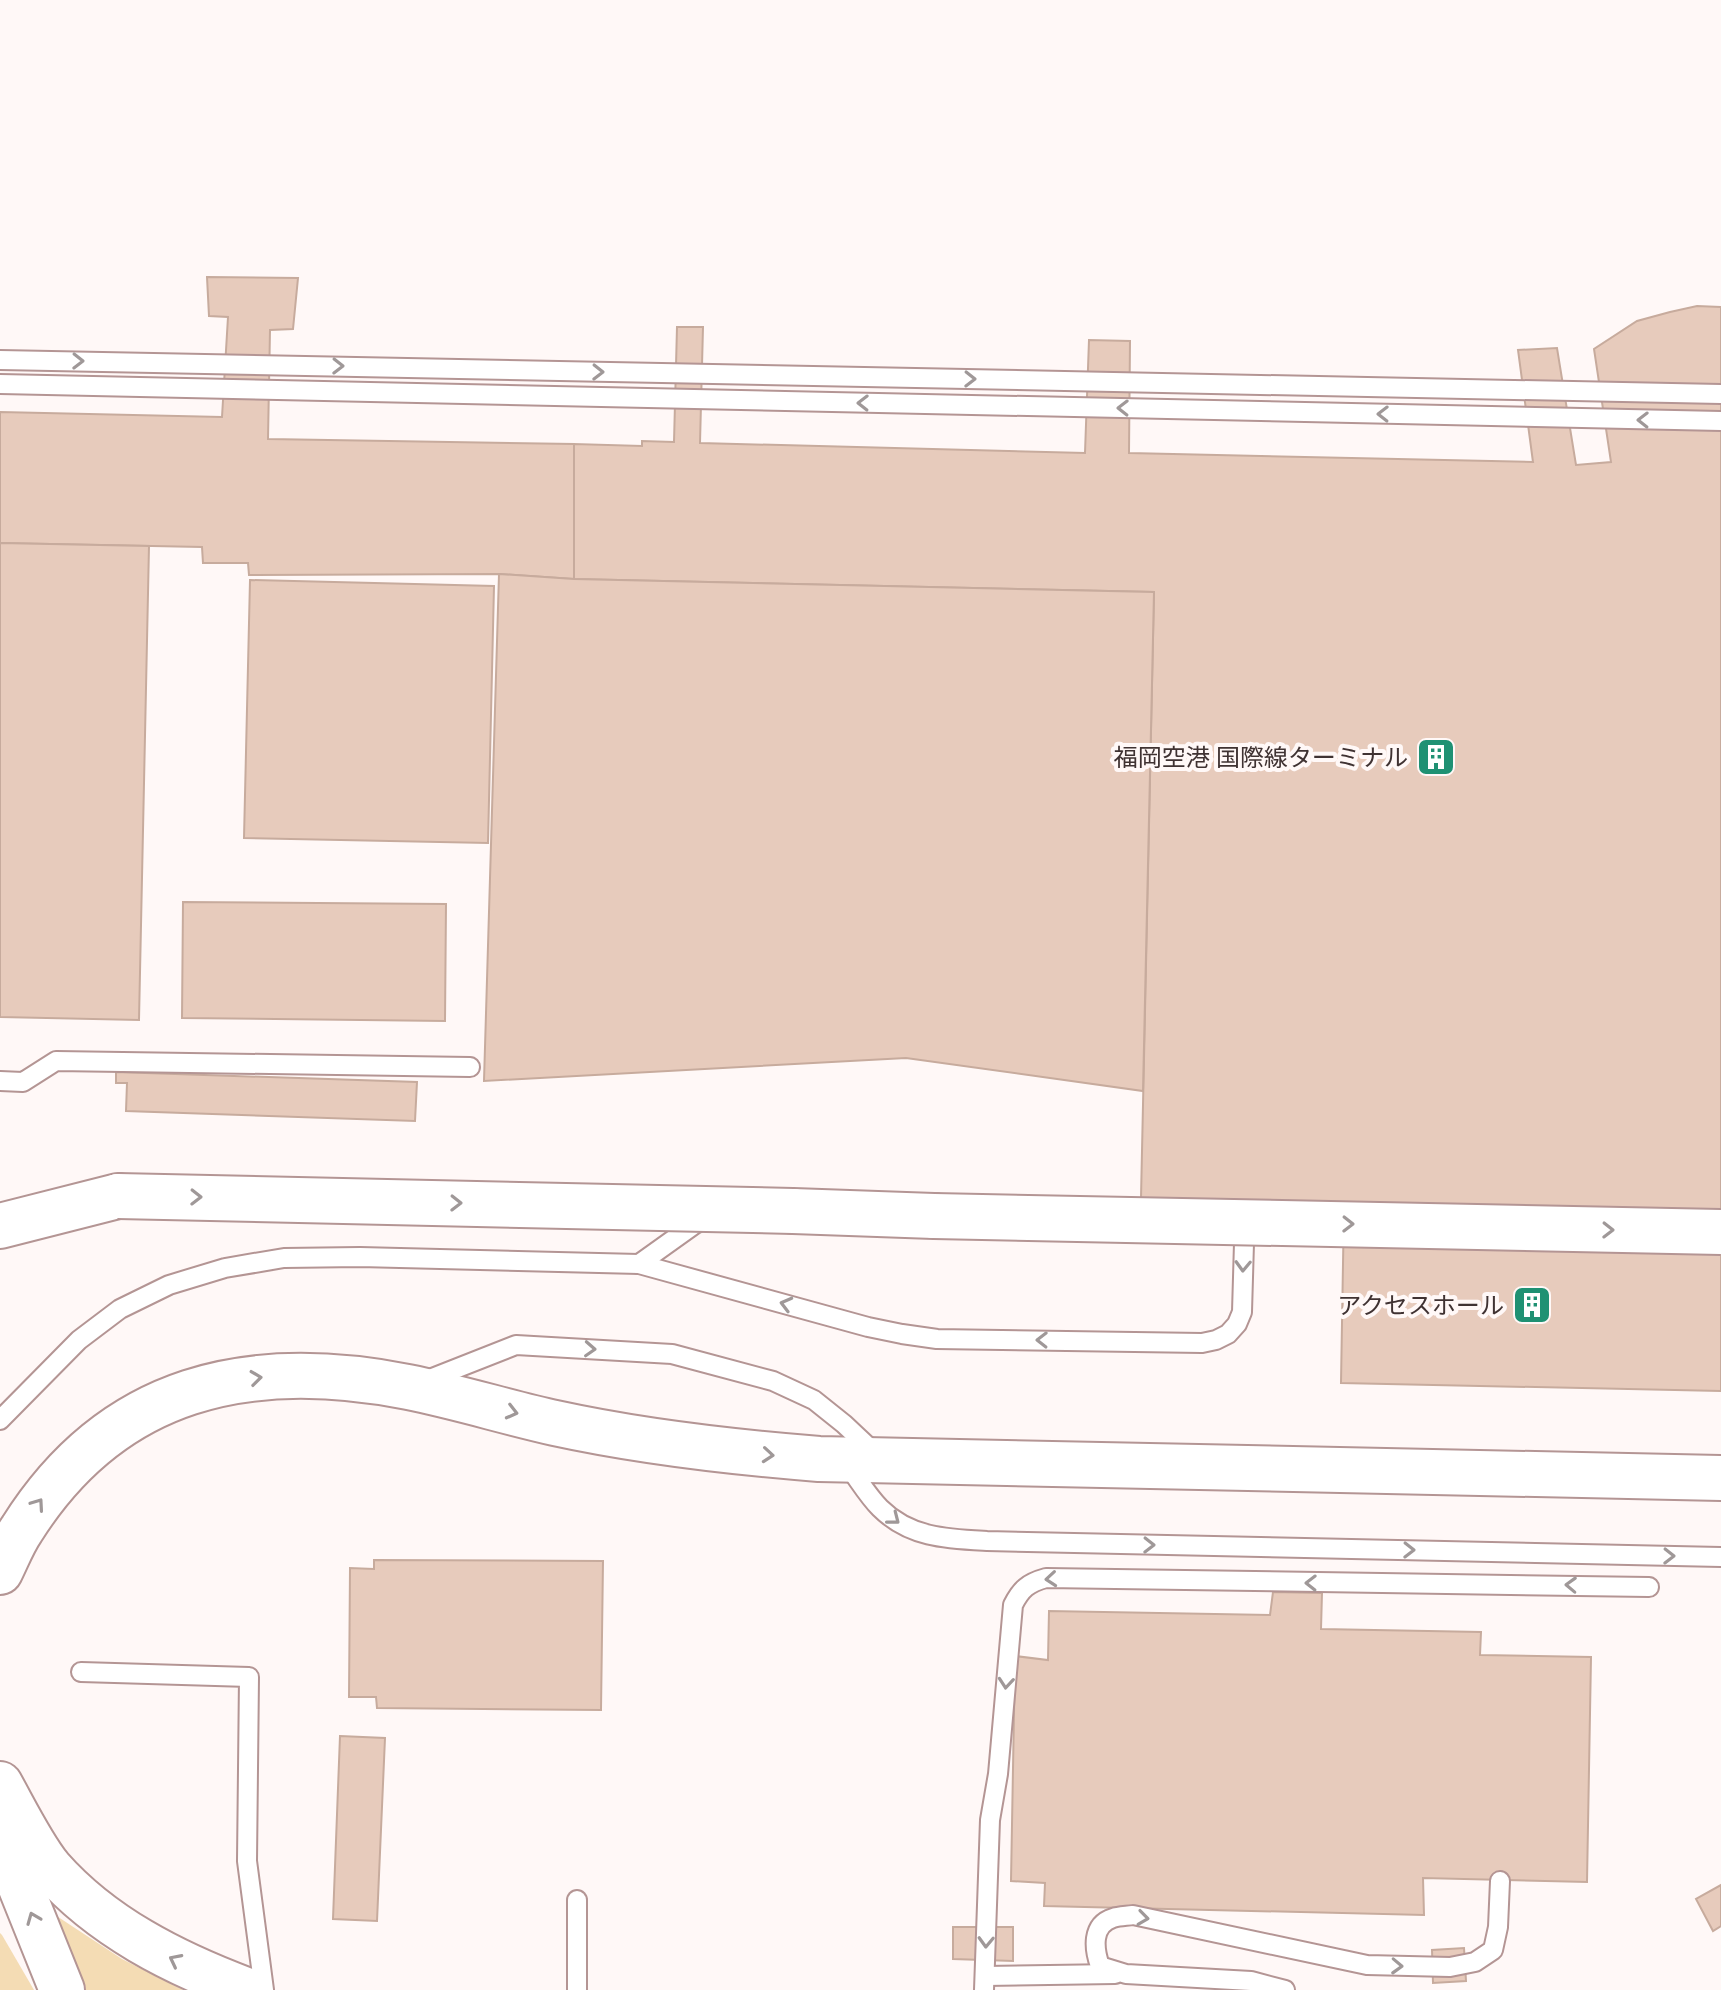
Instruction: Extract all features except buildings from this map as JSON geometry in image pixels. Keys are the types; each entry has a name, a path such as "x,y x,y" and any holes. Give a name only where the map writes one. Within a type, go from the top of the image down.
{"street":[{"path":"0,1205 118,1196 1721,1232"},
{"path":"0,1226 118,1196"},
{"path":"0,1572 20,1531 48,1490 80,1456 117,1426 201,1388 292,1375 408,1387 556,1423 743,1453 864,1460 1721,1478"},
{"path":"0,1784 49,1867 93,1908 146,1945 201,1973 246,1990"},
{"path":"0,1813 17,1878 62,1990"}],"lane":[{"path":"0,360 1721,394"},
{"path":"0,384 1721,421"},
{"path":"0,1081 23,1082 56,1061 470,1067"},
{"path":"0,1420 79,1340 120,1309 169,1285 225,1268 284,1258 639,1264 868,1327 937,1339 1202,1343 1228,1334 1237,1324 1242,1312 1244,1243 1242,1230 1234,1219 1222,1210 1208,1206 768,1199 743,1203 718,1212 695,1224 639,1264"},
{"path":"408,1387 516,1345 672,1354 773,1381 814,1400 844,1424 864,1460 880,1508 905,1528 943,1539 1721,1557"},
{"path":"1285,1990 1251,1981 1126,1974 985,1983 990,1820 998,1774 1013,1605 1020,1592 1030,1582 1046,1578 1649,1587"},
{"path":"81,1672 249,1677 247,1861 264,1990"},
{"path":"1126,1974 1100,1966 1094,1948 1098,1930 1108,1919 1133,1915 1367,1965 1450,1967 1475,1962 1493,1950 1498,1927 1500,1881"},
{"path":"577,1900 577,1990"}],"shaded area":[{"path":"46,1909 122,1959 183,1990 75,1990"},
{"path":"0,1933 2,1935 34,1990 0,1990"}],"place":[{"name":"福岡空港 国際線ターミナル","path":"1436,757"},
{"name":"アクセスホール","path":"1532,1305"}]}
